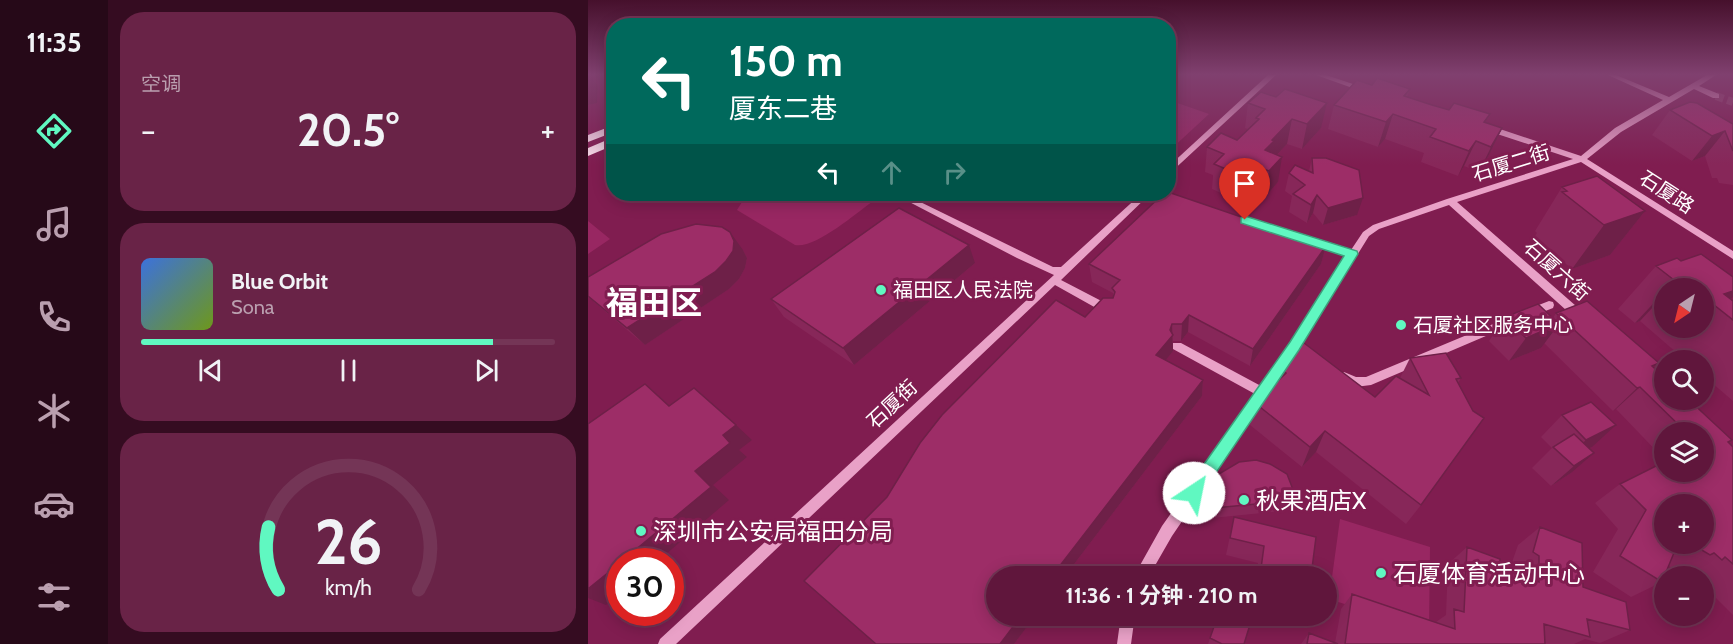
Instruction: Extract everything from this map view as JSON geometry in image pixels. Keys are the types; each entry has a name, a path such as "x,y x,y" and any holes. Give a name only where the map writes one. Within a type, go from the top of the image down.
{"main road":[{"path":"588,138 606,131"},
{"path":"588,152 606,144"}],"street":[{"path":"1176,165 1240,105"},
{"path":"1582,159 1618,130 1666,105"},
{"name":"石厦路","path":"1478,125 1582,159 1733,256"},
{"name":"石厦二街","path":"1147,566 1167,531 1294,346 1362,238 1371,231 1450,201 1582,159"},
{"path":"912,201 1052,271 1109,310"},
{"name":"石厦街","path":"664,644 1138,201"},
{"name":"石厦六街","path":"1450,201 1588,324"},
{"path":"1288,234 1352,254"},
{"path":"1335,372 1355,382 1367,382 1549,305"},
{"path":"1177,346 1262,392"},
{"path":"1124,644 1126,626"}],"shaded area":[{"path":"1176,105 1209,114 1176,145"},
{"path":"873,201 824,236 803,245 795,245 737,210 742,202"},
{"path":"588,221 610,239 588,254"},
{"name":"石厦体育活动中心","path":"1340,519 1430,547 1429,631 1337,602 1337,566 1334,566"}],"building":[{"path":"1254,105 1325,105 1307,124 1292,119 1272,140 1274,141 1265,150 1282,157 1269,171 1252,165 1242,176 1214,164 1224,154 1207,147 1221,133 1237,140 1259,119 1256,118 1265,109"},
{"path":"1334,105 1432,105 1449,110 1453,105 1461,105 1490,114 1484,122 1502,128 1491,147 1476,141 1469,151 1430,137 1436,129 1393,114 1386,122"},
{"path":"1682,105 1701,105 1733,124 1733,151 1725,131 1712,136 1670,110"},
{"path":"1312,158 1326,158 1359,170 1363,198 1328,208 1317,195 1311,205 1293,194 1305,185 1289,173 1295,165 1313,173"},
{"path":"1597,176 1645,211 1604,225 1562,192 1567,191 1562,187"},
{"path":"1176,195 1326,246 1253,349 1189,315 1182,324 1172,324 1170,330 1173,335 1156,355 1203,380 1060,566 986,566 986,626 1014,626 1000,644 876,644 804,581 887,497 920,443 942,415 1056,300 1085,317 1103,298 1113,298 1115,292 1112,288 1120,280 1089,264 1156,201 1176,201"},
{"name":"福田区人民法院","path":"899,208 969,245 843,348 771,299"},
{"path":"696,224 722,227 730,232 734,241 733,251 715,272 627,328 588,296 588,277 661,234"},
{"path":"1701,254 1733,277 1733,291 1724,294 1733,301 1733,320 1714,305 1714,278 1671,278 1656,266 1677,258 1681,261"},
{"path":"1587,301 1654,359 1652,366 1654,368 1654,401 1640,387 1637,388 1556,313"},
{"path":"1538,304 1559,324 1526,338 1505,317"},
{"path":"1304,343 1375,397 1396,376 1429,395 1410,358 1446,353 1461,378 1456,379 1473,411 1484,418 1421,505 1325,431 1310,447 1255,403 1286,373 1279,368"},
{"name":"深圳市公安局福田分局","path":"645,384 669,406 694,388 736,425 723,435 730,443 695,471 711,487 638,548 606,548 606,574 588,589 588,424"},
{"path":"1591,402 1616,425 1586,440 1562,415"},
{"path":"1664,410 1700,410 1713,422 1676,422"},
{"path":"1714,423 1732,440 1728,442 1733,447 1733,564 1725,557 1722,560 1714,553 1714,494 1654,494 1654,554 1673,554 1669,566 1654,566 1654,577 1620,556 1646,510 1620,484 1654,467 1654,482 1714,482"},
{"path":"1574,434 1594,453 1574,466 1553,447"},
{"name":"秋果酒店X","path":"1256,460 1270,464 1287,474 1297,500 1193,510 1195,498 1207,481 1239,462"},
{"path":"1234,517 1316,537 1312,566 1261,566 1264,546 1230,538"},
{"path":"1540,527 1582,543 1583,587 1626,602 1630,630 1587,619 1590,637 1544,624 1545,644 1345,644 1352,594 1455,629 1454,609 1464,612 1467,547 1500,559 1500,569 1539,582 1539,556 1533,552"},
{"path":"1214,626 1250,626 1244,644 1222,644 1210,638"},
{"path":"1309,633 1338,644 1307,644"}],"place":[{"name":"福田区人民法院","path":"881,290"},
{"name":"石厦社区服务中心","path":"1401,325"},
{"name":"秋果酒店X","path":"1244,500"},
{"name":"深圳市公安局福田分局","path":"641,531"},
{"name":"石厦体育活动中心","path":"1381,573"}],"district":[{"name":"福田区","path":"654,302"}],"route":[{"path":"1194,493 1294,346 1352,254 1245,220"}]}
